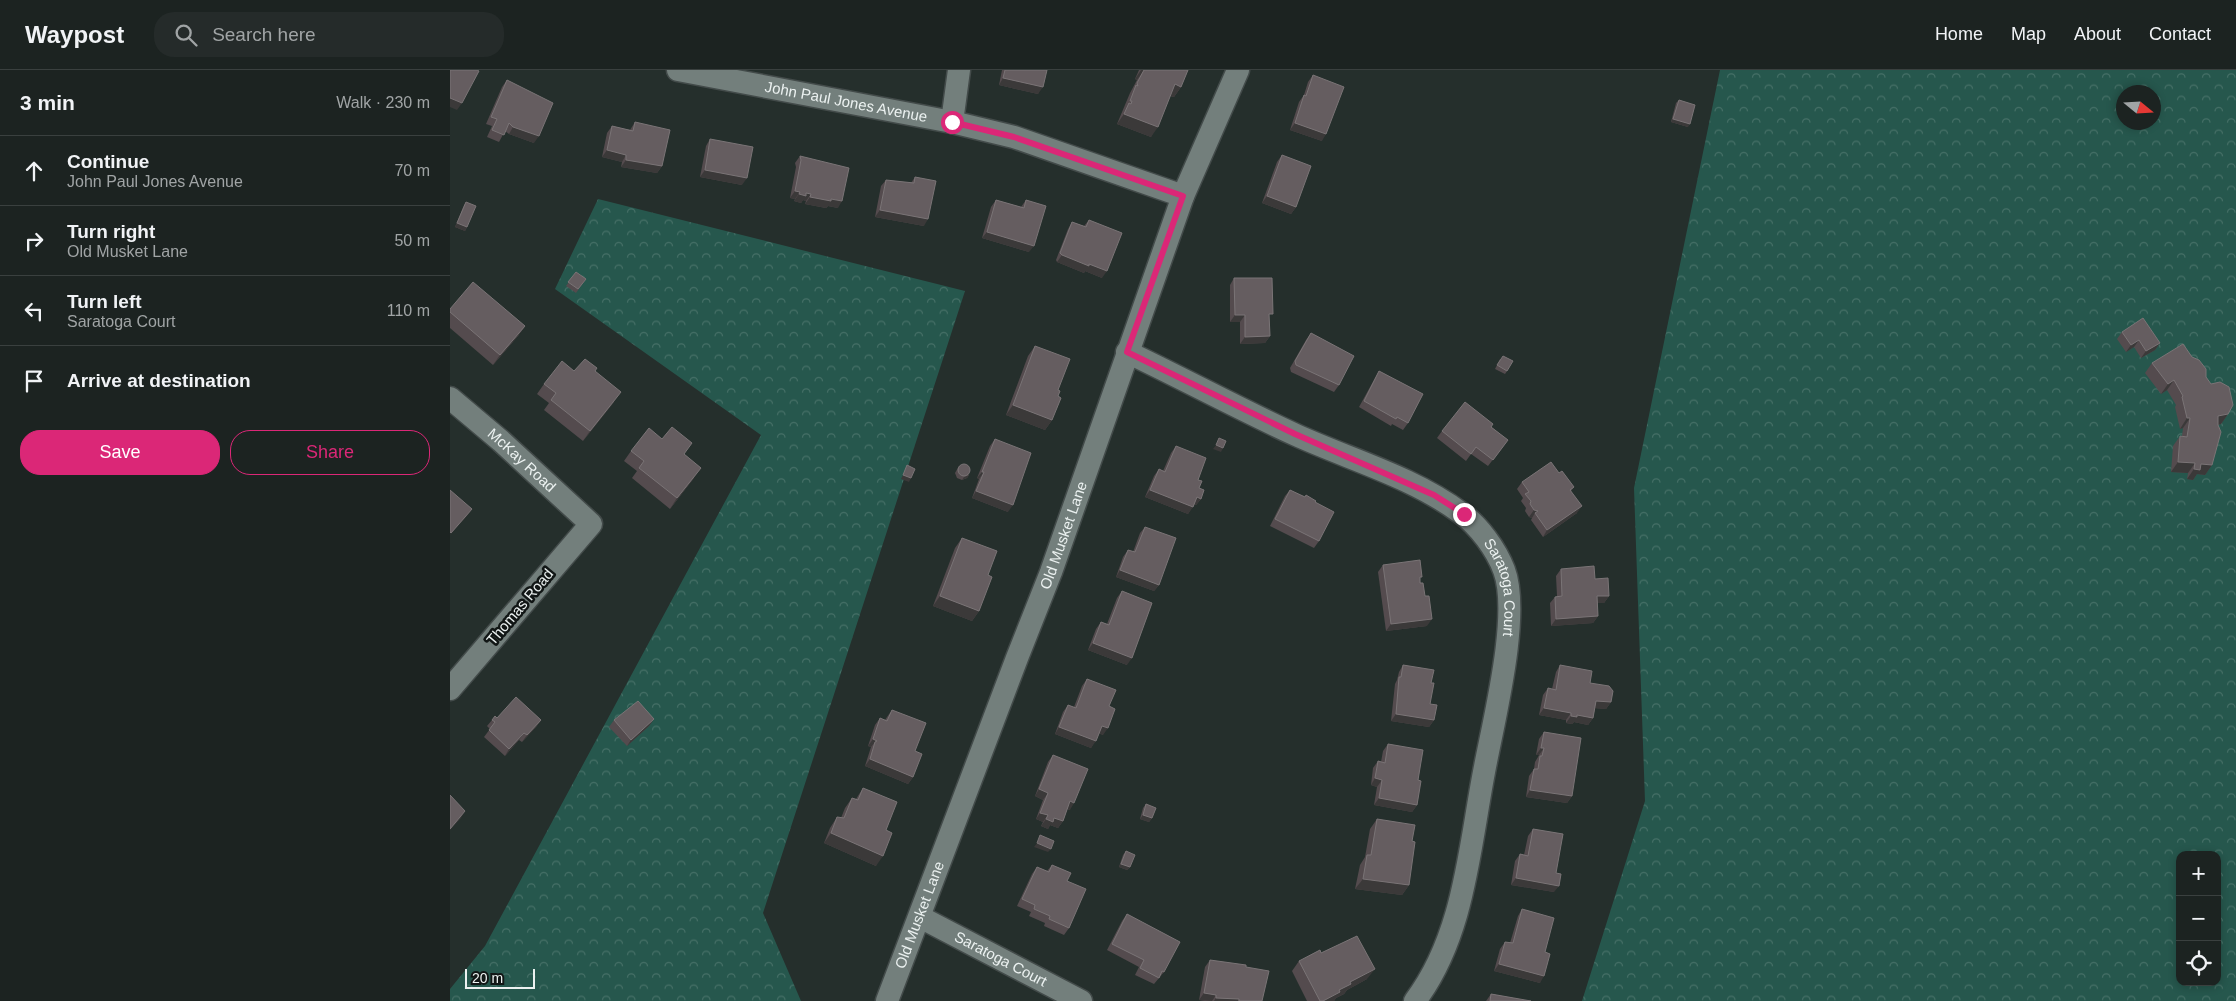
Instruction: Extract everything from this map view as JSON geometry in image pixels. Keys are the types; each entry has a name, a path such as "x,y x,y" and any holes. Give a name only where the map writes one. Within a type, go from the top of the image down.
{"street":[{"name":"John Paul Jones Avenue","path":"678,70 952,122 1014,137 1183,196"},
{"path":"952,122 959,70"},
{"name":"Old Musket Lane","path":"887,1001 1017,658 1052,572 1127,352 1183,196 1238,70"},
{"name":"Saratoga Court","path":"1127,352 1295,434 1434,495 1464,514 1488,542 1504,570 1510,608 1509,618 1503,666 1468,859 1446,946 1433,974 1415,1001"},
{"name":"McKay Road","path":"450,398 590,524"},
{"name":"Thomas Road","path":"450,690 590,524"},
{"name":"Saratoga Court","path":"920,917 1081,1001"}],"green space":[{"path":"1720,70 2236,70 2236,1001 1582,1001 1645,801 1634,488"},
{"path":"598,199 965,291 763,913 801,1001 450,1001 450,989 485,946 761,435 555,289"}],"building":[{"path":"450,70 479,71 462,103 450,98"},
{"path":"1005,70 1047,70 1043,87 1003,78"},
{"path":"1144,70 1188,70 1181,87 1175,84 1158,127 1124,114 1129,103 1131,104 1132,101 1130,101 1136,85 1138,86 1137,83"},
{"path":"1313,75 1344,87 1326,134 1295,123"},
{"path":"507,80 553,103 539,136 513,127 509,123 504,135 492,130 497,119 491,117"},
{"path":"1679,100 1695,105 1690,124 1673,119"},
{"path":"635,122 670,130 662,166 626,160 626,155 607,150 612,126 633,131"},
{"path":"710,139 753,147 747,178 705,170"},
{"path":"1282,155 1311,166 1296,207 1267,196"},
{"path":"800,156 849,168 842,201 810,197 811,194 806,193 806,196 795,191 801,160"},
{"path":"915,177 936,181 928,219 880,210 886,180 914,183"},
{"path":"996,200 1024,208 1026,200 1046,206 1034,246 987,232"},
{"path":"466,202 476,206 467,227 457,223"},
{"path":"1089,220 1122,233 1107,271 1089,264 1089,266 1060,253 1072,222 1086,227"},
{"path":"576,272 586,279 578,289 568,282"},
{"path":"1234,278 1272,278 1273,314 1269,314 1270,336 1245,337 1245,315 1235,315"},
{"path":"473,282 525,326 500,355 450,312 450,309"},
{"path":"2143,318 2160,343 2146,351 2139,340 2131,345 2122,332"},
{"path":"1311,333 1354,356 1339,385 1296,365 1295,361"},
{"path":"2183,344 2192,357 2199,360 2206,369 2206,377 2211,384 2220,382 2229,387 2233,405 2228,414 2218,416 2218,425 2221,432 2212,465 2201,464 2200,470 2194,469 2195,463 2178,462 2180,436 2187,437 2190,418 2187,418 2183,396 2174,380 2168,384 2152,363"},
{"path":"1035,346 1070,359 1058,390 1060,391 1058,396 1061,398 1052,420 1013,405"},
{"path":"1503,356 1513,361 1507,371 1497,365"},
{"path":"585,359 597,368 595,371 621,392 590,431 551,400 556,393 544,384 562,361 574,371"},
{"path":"1379,371 1423,394 1408,423 1397,417 1396,419 1364,401"},
{"path":"1465,402 1493,424 1491,427 1508,440 1493,460 1476,447 1471,454 1442,431"},
{"path":"672,427 692,443 684,454 701,468 677,498 639,468 644,461 631,451 649,428 662,439"},
{"path":"1219,438 1226,441 1223,448 1216,445"},
{"path":"995,439 1031,453 1013,505 976,491"},
{"path":"1176,446 1206,458 1198,480 1202,481 1199,488 1204,490 1201,499 1197,497 1193,507 1150,490 1159,469 1165,472"},
{"path":"1551,462 1559,473 1562,471 1574,487 1570,490 1582,506 1547,530 1535,513 1538,511 1534,510 1530,504 1531,501 1525,494 1529,492 1522,482"},
{"path":"966,464 969,465 969,475 962,476 959,475 958,468 959,465"},
{"path":"907,465 915,469 911,478 903,475"},
{"path":"450,490 472,509 451,533 450,532"},
{"path":"1290,490 1305,497 1306,495 1334,512 1319,541 1275,519"},
{"path":"1145,527 1176,538 1159,585 1120,570 1128,550 1135,552"},
{"path":"962,538 997,551 988,575 992,577 979,611 940,596"},
{"path":"1420,560 1422,577 1420,577 1420,583 1423,583 1425,596 1429,596 1432,619 1391,624 1383,565"},
{"path":"1594,566 1595,579 1608,578 1609,596 1597,596 1598,616 1556,619 1555,597 1562,596 1561,569"},
{"path":"1122,591 1152,603 1132,658 1093,643 1101,622 1109,625"},
{"path":"1403,665 1434,670 1431,683 1434,683 1430,704 1437,705 1434,720 1396,714 1399,677 1401,677"},
{"path":"1560,665 1592,671 1590,683 1609,686 1613,691 1611,702 1596,701 1593,718 1577,715 1577,717 1571,716 1571,713 1544,708 1548,688 1556,690"},
{"path":"1087,679 1116,690 1109,706 1115,709 1108,728 1102,726 1096,741 1059,727 1068,705 1076,708"},
{"path":"516,697 541,720 527,735 524,733 509,749 489,730 495,722 492,720 495,716 497,718"},
{"path":"638,701 654,719 631,740 614,720"},
{"path":"892,710 926,723 915,751 922,754 913,777 870,759 875,742 877,741 873,739 880,718 887,721"},
{"path":"1544,732 1581,738 1572,796 1530,790 1534,769 1538,769 1540,756 1542,756 1544,748 1541,748"},
{"path":"1388,744 1423,750 1418,780 1421,781 1417,805 1379,798 1382,780 1375,778 1378,761 1385,763"},
{"path":"1053,755 1088,769 1074,803 1070,801 1063,821 1054,818 1053,822 1046,819 1048,815 1040,813 1048,793 1039,789"},
{"path":"863,788 897,802 886,830 892,833 883,856 831,833 837,817 844,818 852,798 858,800"},
{"path":"450,795 465,811 450,829"},
{"path":"1146,804 1156,808 1152,818 1143,815"},
{"path":"1377,819 1415,825 1412,841 1415,842 1409,885 1363,879 1367,855 1371,855"},
{"path":"1533,829 1563,834 1556,873 1561,874 1559,886 1516,878 1520,854 1528,856"},
{"path":"1040,835 1054,841 1051,849 1037,843"},
{"path":"1126,851 1135,855 1130,867 1121,864"},
{"path":"1052,865 1071,873 1067,881 1086,889 1069,928 1049,919 1050,916 1034,909 1035,905 1022,899 1037,867 1049,872"},
{"path":"1522,909 1554,918 1545,952 1550,954 1544,976 1499,964 1505,942 1513,943"},
{"path":"1127,914 1180,942 1159,978 1140,968 1144,960 1112,944"},
{"path":"1357,936 1375,969 1350,982 1351,984 1339,990 1340,992 1320,1001 1299,961 1320,950 1321,953"},
{"path":"1210,960 1246,965 1246,967 1269,971 1262,1001 1216,998 1216,995 1204,993"},
{"path":"1491,994 1531,1001 1490,1001"}],"route":[{"path":"952,122 1014,137 1183,196 1127,352 1295,434 1434,495 1464,514"}]}
